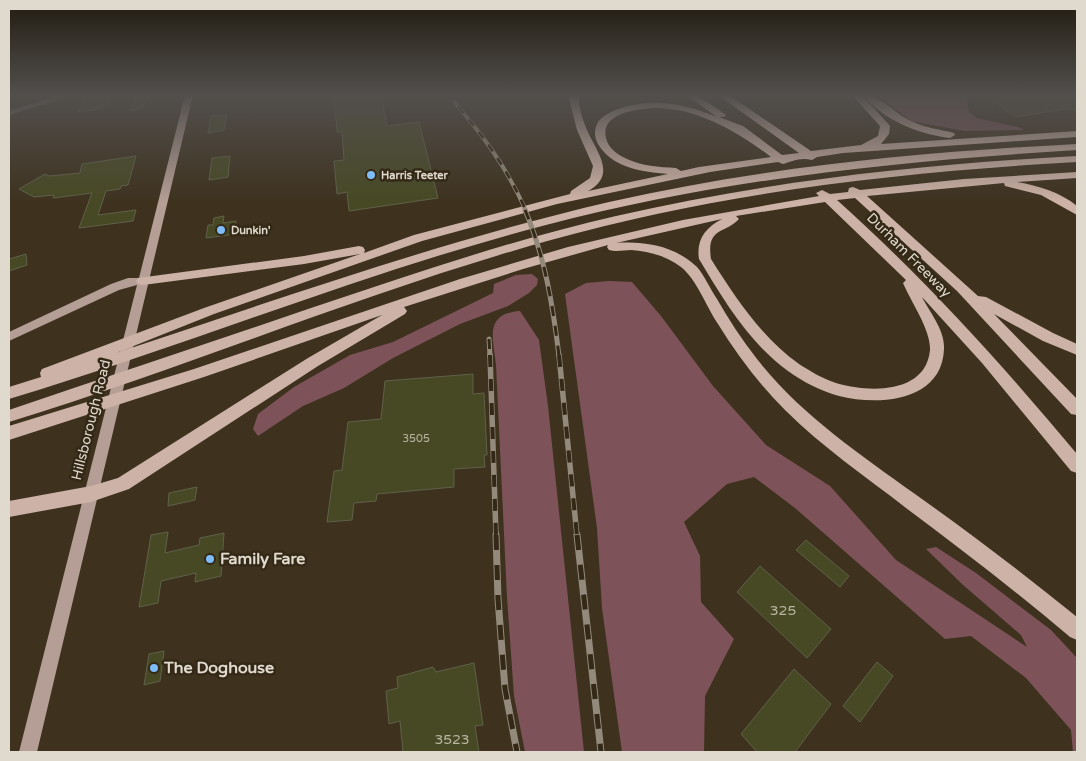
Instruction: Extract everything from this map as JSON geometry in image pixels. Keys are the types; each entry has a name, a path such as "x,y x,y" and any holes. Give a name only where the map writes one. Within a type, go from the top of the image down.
{"highway":[{"path":"555,201 587,187 595,180 599,173 599,164 584,131"},
{"path":"601,131 600,134 604,146 612,154 629,163 647,169 667,171 708,169"},
{"path":"740,131 746,133"},
{"name":"Durham Freeway","path":"742,131 764,146 848,217 904,272 973,344 1077,466"},
{"name":"Durham Freeway","path":"775,131 880,213 962,288 1077,409"},
{"path":"143,281 304,260 418,238 555,201 708,169 874,144 885,136 885,131"},
{"path":"924,131 949,135 999,138"},
{"path":"843,150 1077,134"},
{"path":"9,392 419,258 557,218 695,188 792,172 909,158 1077,147"},
{"path":"9,416 363,295 497,252 643,214 770,190 872,175 926,169 1077,160"},
{"path":"9,433 199,373 394,305 627,236 760,209 863,192 973,181 1077,175"},
{"path":"973,181 1012,184 1034,189 1065,202 1077,211"},
{"path":"760,209 727,221 713,230 704,246 706,259 753,328 772,350 793,367 826,385 856,393 873,395 895,394 921,383 930,373 937,351 935,336 904,272"},
{"path":"9,392 59,367 171,325 418,238"},
{"path":"555,256 615,247 641,246 668,254 687,265 694,272 736,343 776,391 804,418 840,449 1011,576 1077,630"},
{"path":"9,509 91,494 125,483 313,362 383,320 456,286"},
{"path":"962,288 1048,337 1077,350"}],"main road":[{"name":"Hillsborough Road","path":"28,752 180,131"},
{"path":"9,337 115,287 128,282 143,281"}],"shaded area":[{"path":"532,274 538,279 537,285 529,293 508,306 460,324 393,358 344,388 303,406 258,436 253,429 258,414 294,387 350,355 393,342 493,293 494,284 516,275"},
{"path":"632,282 661,316 713,386 766,445 830,486 896,560 1027,647 1021,635 962,584 926,549 936,547 976,573 1051,630 1077,658 1077,752 1073,752 1071,730 1026,678 971,636 945,639 795,508 754,477 727,484 684,522 700,556 701,602 734,639 705,696 704,752 622,752 602,608 597,528 565,294 586,283"},
{"path":"520,311 539,340 548,406 584,752 525,752 514,696 493,329 501,317"}],"building":[{"path":"208,131 221,131 208,133"},
{"path":"421,131 438,198 349,211 347,192 337,194 334,161 344,160 342,132 337,132"},
{"path":"136,156 128,185 121,186 120,189 106,191 98,215 136,210 133,221 79,228 92,193 53,198 54,195 34,197 19,189 45,174 49,176 80,173 82,164"},
{"path":"230,156 228,177 209,180 212,158"},
{"name":"Dunkin'","path":"224,216 223,223 236,221 235,234 206,238 208,225 213,225 214,218"},
{"path":"26,254 27,265 9,271 9,259"},
{"path":"473,374 473,394 484,393 487,455 484,455 485,467 454,469 454,487 377,494 376,501 354,503 352,520 327,522 334,471 342,470 348,422 381,419 385,381"},
{"path":"197,487 195,500 168,506 169,493"},
{"path":"168,532 165,553 199,545 200,538 224,533 221,576 195,582 196,573 161,581 158,603 139,607 151,535"},
{"path":"806,540 849,576 840,587 796,550"},
{"path":"760,566 831,629 807,658 737,592"},
{"name":"The Doghouse","path":"164,651 160,681 144,685 149,654"},
{"path":"877,662 893,676 860,722 843,706"},
{"path":"474,663 483,725 475,726 479,752 403,752 400,721 389,724 386,691 398,688 397,677 433,667 436,672"},
{"path":"794,669 831,704 795,752 757,752 741,734"}],"railway":[{"path":"477,131 501,164 526,211"},
{"path":"525,210 543,264 559,356"},
{"path":"489,339 490,356"},
{"path":"490,355 496,536"},
{"path":"559,355 577,536"},
{"path":"496,535 498,599 505,689 517,752"},
{"path":"577,535 601,752"}],"place":[{"name":"Harris Teeter","path":"371,175"},
{"name":"Dunkin'","path":"221,230"},
{"name":"Family Fare","path":"210,559"},
{"name":"The Doghouse","path":"154,668"}]}
